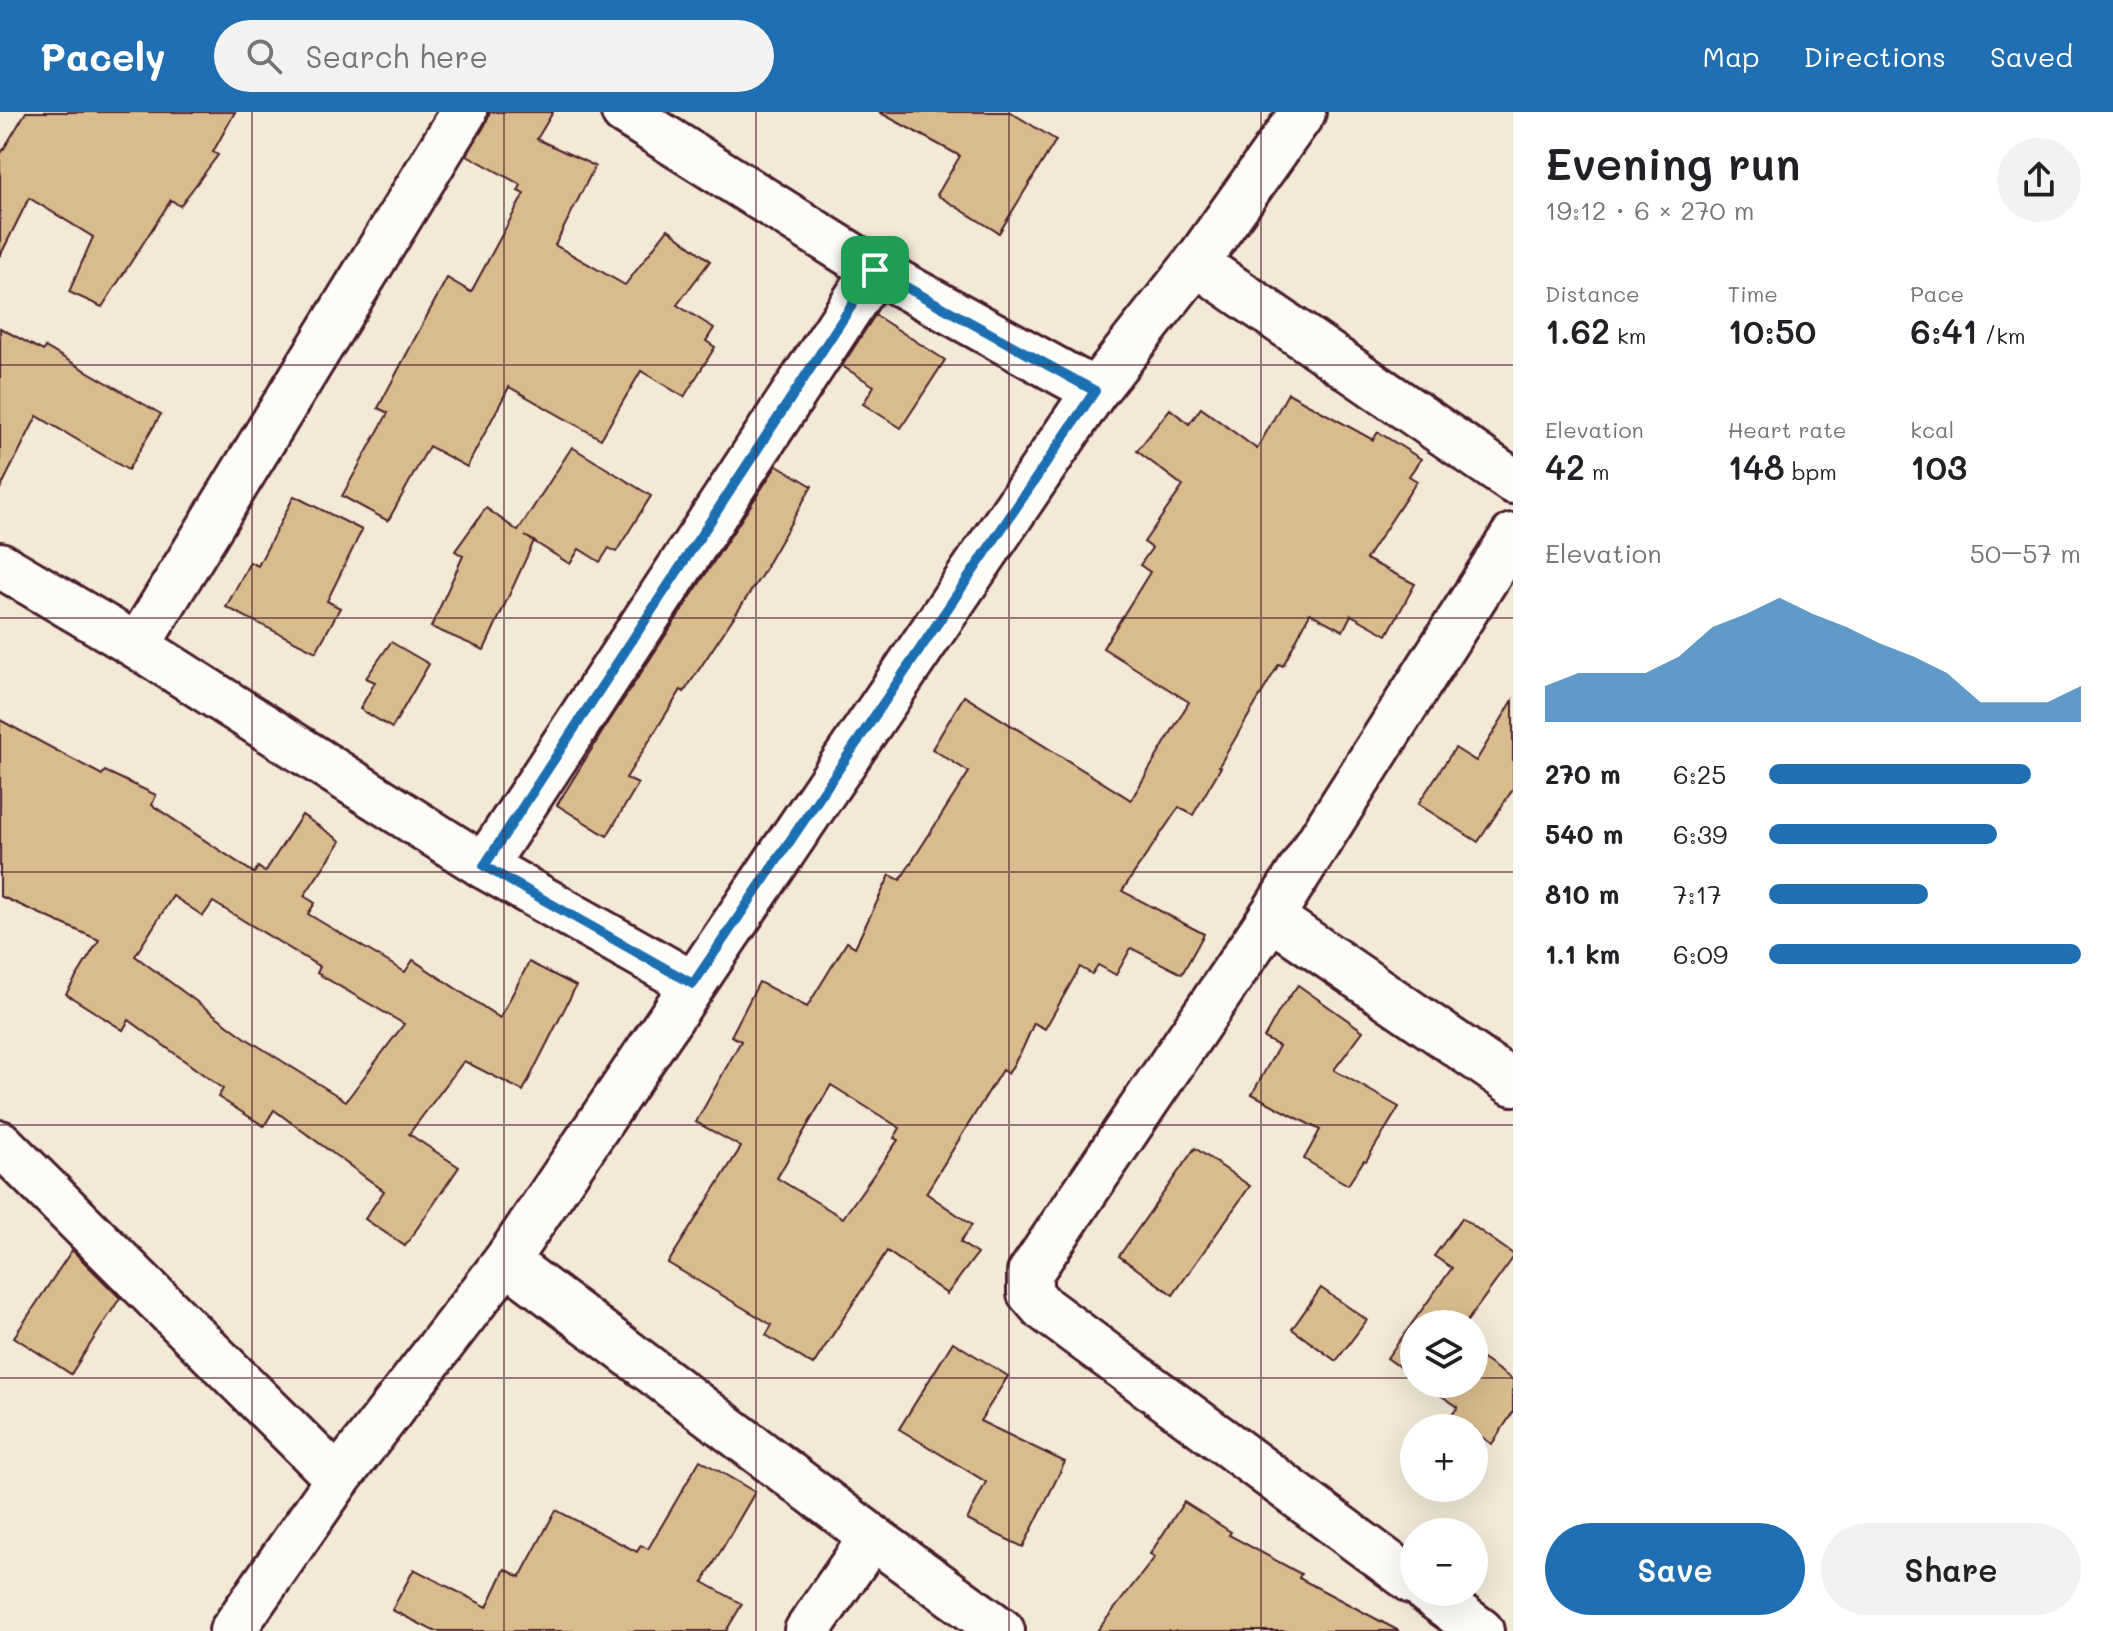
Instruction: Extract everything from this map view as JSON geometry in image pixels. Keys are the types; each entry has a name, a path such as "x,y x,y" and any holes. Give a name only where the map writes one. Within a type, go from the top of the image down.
{"street":[{"path":"137,646 464,112"},
{"path":"624,112 875,270 1095,391"},
{"path":"232,1631 338,1479 506,1261 1095,391 1196,263 1303,112"},
{"path":"1196,263 1513,481"},
{"path":"484,866 875,270"},
{"path":"1400,1572 1043,1308 1030,1293 1030,1273 1271,917 1513,536"},
{"path":"0,565 137,646 484,866 693,984"},
{"path":"1271,917 1513,1083"},
{"path":"0,1143 338,1479"},
{"path":"506,1261 1002,1631"},
{"path":"807,1631 872,1537"},
{"path":"1447,1606 1481,1631"}],"building":[{"path":"26,112 235,112 213,152 218,155 180,206 171,200 102,307 69,292 93,237 29,198 0,256 0,155"},
{"path":"490,112 553,112 537,139 595,166 555,245 625,285 668,229 710,261 677,305 714,328 706,341 715,347 684,397 641,371 601,439 509,387 467,467 429,446 388,521 342,496 388,413 378,408 447,278 471,292 524,194 518,191 521,185 467,155"},
{"path":"879,112 1010,112 1056,140 999,233 937,195 960,156"},
{"path":"875,315 945,360 901,428 863,404 874,386 842,366"},
{"path":"0,328 43,351 45,347 161,414 128,470 37,416 0,489"},
{"path":"1288,393 1373,440 1378,432 1421,459 1409,476 1417,481 1366,559 1415,584 1387,635 1351,615 1343,631 1310,613 1283,666 1279,664 1193,815 1179,807 1122,891 1204,934 1182,974 1131,948 1116,975 1098,965 1092,974 1080,967 1045,1029 1034,1023 1008,1074 1002,1070 926,1193 972,1225 960,1242 977,1254 947,1294 887,1251 813,1365 766,1335 772,1325 668,1263 741,1147 696,1122 741,1041 731,1036 759,982 807,1007 847,942 855,947 890,875 900,880 969,772 932,749 964,696 1131,800 1189,702 1103,648 1150,572 1140,565 1152,548 1144,542 1183,486 1137,451 1170,409 1189,424 1201,408 1257,449","holes":["831,1085 900,1128 894,1138 898,1140 843,1218 777,1178"]},
{"path":"572,447 651,496 616,552 609,548 600,562 579,549 570,564 534,541 484,650 431,627 463,556 455,551 486,508 518,531"},
{"path":"777,465 812,486 767,567 684,692 681,690 626,778 638,784 607,836 557,805"},
{"path":"294,496 362,530 327,601 340,608 316,652 226,607 250,562 258,566"},
{"path":"391,642 429,664 392,728 360,709 375,682 366,678"},
{"path":"1513,700 1513,789 1478,842 1418,804 1455,748 1476,761"},
{"path":"0,720 102,775 105,771 156,795 152,805 254,873 258,867 265,872 302,815 341,841 304,896 315,903 308,914 405,972 413,960 500,1018 529,962 576,986 523,1091 464,1061 409,1134 459,1167 405,1246 365,1219 384,1191 274,1110 264,1126 218,1097 223,1089 129,1020 123,1030 66,994 99,940 0,896","holes":["173,896 203,916 213,902 320,967 317,973 404,1024 346,1101 247,1039 135,956"]},
{"path":"1298,985 1363,1031 1334,1070 1399,1107 1348,1185 1304,1159 1320,1130 1252,1094 1279,1046 1264,1038"},
{"path":"1195,1148 1250,1186 1173,1295 1119,1256"},
{"path":"1462,1218 1513,1254 1513,1258 1475,1310 1422,1310 1452,1268 1434,1256"},
{"path":"72,1250 120,1298 71,1374 14,1337"},
{"path":"1321,1288 1367,1320 1336,1361 1292,1329"},
{"path":"1400,1340 1400,1367 1387,1358"},
{"path":"953,1342 1008,1376 980,1421 1065,1462 1023,1547 967,1520 986,1482 899,1429"},
{"path":"1488,1363 1513,1380 1513,1412 1492,1444 1488,1441 1488,1414 1453,1414 1458,1407 1445,1398 1488,1398"},
{"path":"700,1460 755,1492 703,1582 742,1604 726,1631 434,1631 392,1610 414,1569 487,1607 505,1569 520,1577 556,1510 637,1552 641,1545 648,1549"},
{"path":"1184,1502 1231,1532 1229,1535 1301,1574 1299,1578 1399,1631 1097,1631 1155,1557 1150,1554"}],"route":[{"path":"875,270 1095,391 693,984 484,866 875,270"}]}
